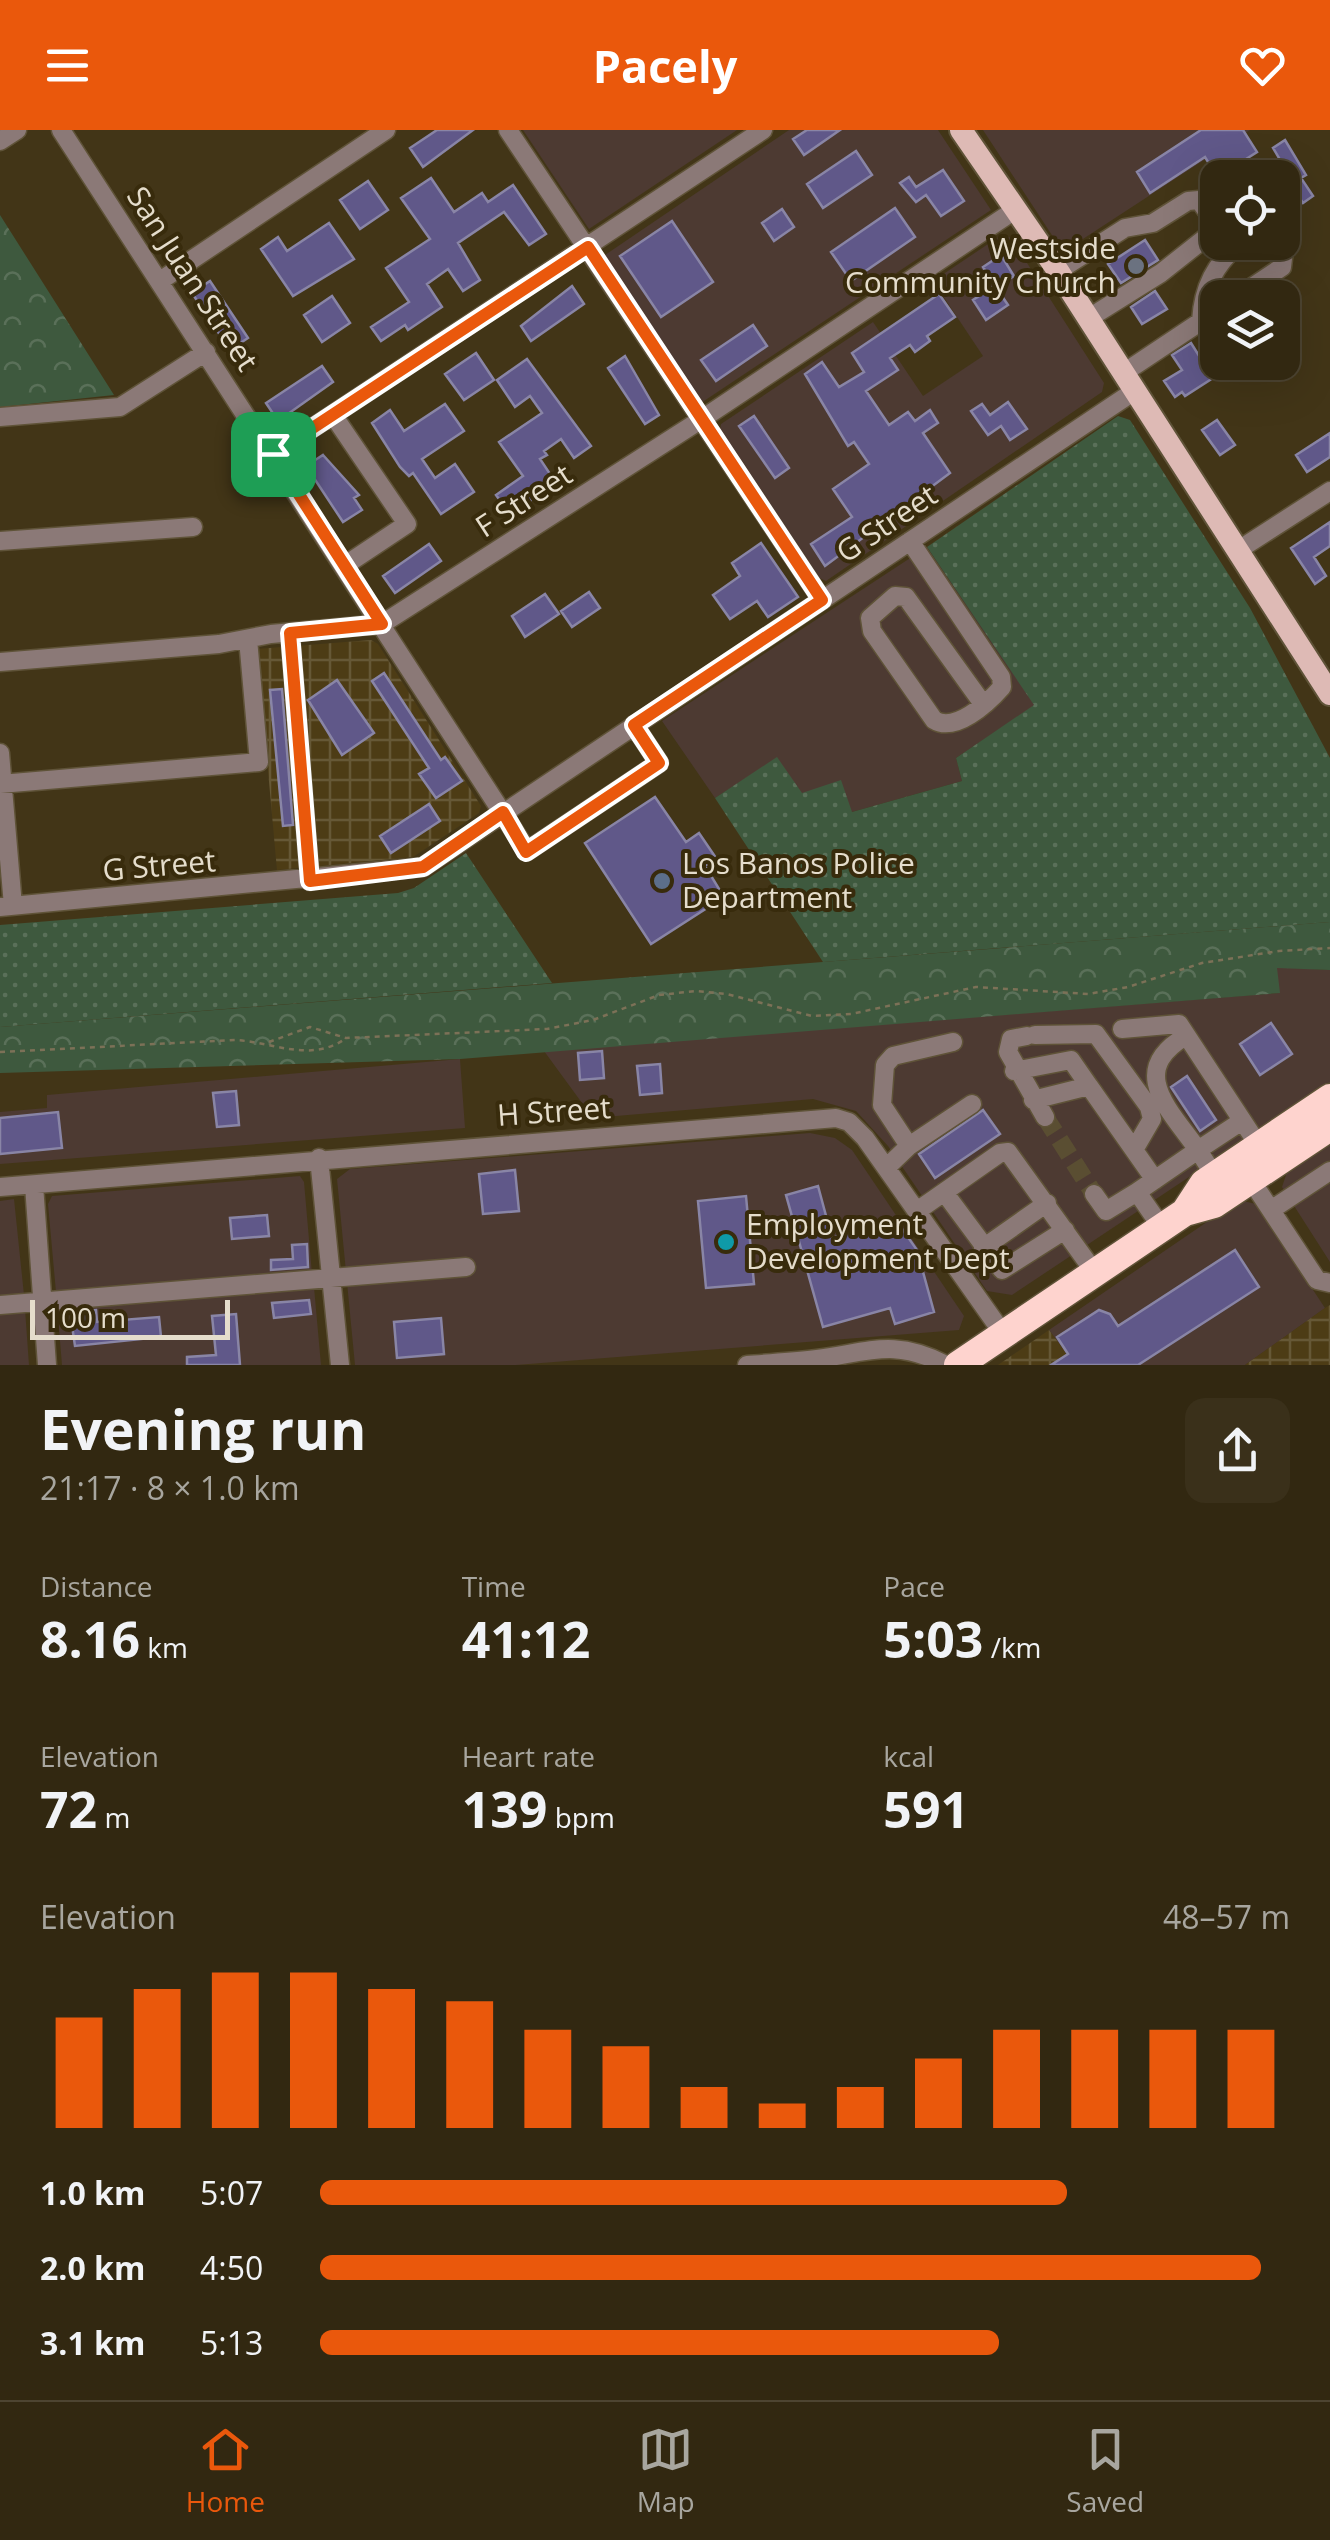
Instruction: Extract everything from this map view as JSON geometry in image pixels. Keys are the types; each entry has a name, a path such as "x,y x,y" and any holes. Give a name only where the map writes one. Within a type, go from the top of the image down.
{"highway":[{"path":"1173,1220 1214,1175 1327,1110"},
{"path":"958,1365 1173,1220 1214,1204 1251,1180 1254,1167 1327,1110"}],"main road":[{"path":"961,130 1058,270 1330,694"}],"street":[{"path":"0,141 17,130"},
{"name":"San Juan Street","path":"61,130 526,852 659,763 634,725"},
{"path":"160,280 386,130"},
{"path":"508,130 822,600"},
{"path":"273,454 763,130"},
{"path":"1058,270 1126,228 1153,223 1188,201 1199,200 1216,224 1214,232 1161,273 1089,318"},
{"name":"F Street","path":"0,662 382,624 702,420 1014,210"},
{"path":"1263,280 1282,267 1283,260"},
{"name":"G Street","path":"7,907 310,881 423,867 910,541 1130,381 1200,322"},
{"path":"0,417 120,408 206,352"},
{"path":"333,415 407,524 344,566"},
{"path":"1240,549 1330,491"},
{"path":"0,541 193,527"},
{"path":"910,541 1001,676 1002,687 982,704 952,726 934,720 872,630 870,618 895,596 915,603 982,704"},
{"path":"290,633 310,881"},
{"path":"1,784 259,762 248,639"},
{"path":"0,754 7,907"},
{"path":"1122,1029 1179,1024 1259,1146"},
{"path":"1045,1117 1014,1070 1008,1052 1011,1039 1096,1034 1149,1107 1152,1119 1134,1150"},
{"path":"1186,1036 1160,1057 1155,1084 1214,1175"},
{"path":"909,1146 882,1105 885,1066 894,1056 952,1042"},
{"path":"1014,1070 1071,1060 1155,1180"},
{"path":"1033,1100 1090,1086"},
{"path":"886,1168 909,1146 972,1104"},
{"name":"H Street","path":"0,1187 836,1118 865,1138 1004,1334"},
{"path":"1094,1194 1106,1211 1242,1121"},
{"path":"916,1211 1000,1153 1008,1152 1095,1273"},
{"path":"319,1158 340,1365"},
{"path":"1271,1210 1330,1171"},
{"path":"1251,1180 1323,1281"},
{"path":"34,1185 47,1365"},
{"path":"944,1192 997,1267 1008,1269 1065,1230"},
{"path":"1137,1192 1173,1220"},
{"path":"954,1264 1047,1204"},
{"path":"0,1305 466,1267"},
{"path":"747,1365 820,1359 864,1348 909,1349 946,1365"},
{"path":"820,1359 847,1364"}],"path":[{"path":"0,1052 153,1042 269,1042 310,1026 346,1038 547,1028 593,1020 659,994 696,991 727,994 812,1016 851,1014 976,988 1088,994 1128,987 1202,963 1279,950 1329,949"},
{"path":"269,1042 289,1050 314,1052 326,1051 346,1038"}],"shaded area":[{"path":"523,130 737,130 589,229"},
{"path":"789,130 938,130 991,210 701,403 605,255"},
{"path":"983,130 1250,130 1200,160 1063,252"},
{"path":"1003,234 1011,238 1104,383 1102,392 826,581 817,577 720,429 721,424 873,322 923,396 983,356 933,281"},
{"path":"927,547 1035,705 956,758 962,781 852,812 801,793 777,758 715,798 662,721"},
{"path":"371,640 378,644 481,806 479,813 413,857 277,870 257,649"},
{"path":"1276,967 1330,970 1330,1083 1012,1295 987,1291 888,1146 856,1111 813,1099 593,1118 544,1051 1279,993"},
{"path":"460,1059 465,1128 0,1164 0,1112 47,1108 47,1095"},
{"path":"810,1133 835,1138 852,1150 964,1316 959,1330 516,1365 355,1365 337,1179 350,1169"},
{"path":"1330,1141 1330,1262 1282,1187 1288,1169"},
{"path":"300,1176 304,1182 312,1274 56,1292 48,1204 52,1196"},
{"path":"14,1199 24,1295 0,1297 0,1201"},
{"path":"1239,1200 1256,1204 1325,1308 1245,1365 1075,1365 1049,1330"},
{"path":"314,1287 321,1365 62,1365 57,1305"},
{"path":"1330,1305 1330,1365 1245,1365 1325,1308"},
{"path":"25,1309 29,1365 0,1365 0,1311"},
{"path":"1049,1330 1075,1365 998,1365"}],"green space":[{"path":"0,215 114,395 0,407"},
{"path":"1118,416 1130,420 1250,608 1330,758 1330,922 823,962 715,798 777,757 802,793 841,780 852,812 962,781 956,758 1034,705 927,547"},
{"path":"466,853 552,983 0,1027 0,925 398,893 414,888"},
{"path":"1330,922 1330,970 1277,968 1280,993 460,1059 0,1073 0,1027"}],"building":[{"path":"437,130 473,130 423,167 410,148"},
{"path":"807,130 840,130 804,155 793,139"},
{"path":"1201,130 1243,130 1257,152 1244,160 1205,157 1150,193 1137,172"},
{"path":"1285,140 1297,160 1280,160 1273,148"},
{"path":"856,151 872,175 823,208 807,184"},
{"path":"1300,165 1306,175 1301,178 1313,196 1303,203 1300,199"},
{"path":"943,170 964,201 941,216 926,195 916,202 900,183 909,177 916,187"},
{"path":"431,178 454,212 482,193 488,202 513,185 546,234 529,245 504,212 458,243 480,280 463,291 448,269 427,284 442,307 408,330 405,325 381,341 371,327 409,302 386,268 430,239 401,198"},
{"path":"368,181 388,210 360,229 340,200"},
{"path":"895,208 915,237 851,281 831,252"},
{"path":"782,209 794,227 774,241 762,223"},
{"path":"672,221 713,282 661,317 620,256"},
{"path":"329,223 354,259 293,296 261,249 278,237 287,251"},
{"name":"Westside Community Church","path":"1145,240 1158,260 1121,283 1108,264"},
{"path":"1001,255 1014,276 996,287 983,267"},
{"path":"210,281 248,338 230,350 192,293"},
{"path":"572,286 584,304 531,341 521,326"},
{"path":"995,286 1008,305 986,320 973,300"},
{"path":"1155,291 1167,309 1142,324 1131,307"},
{"path":"939,294 955,317 927,336 930,341 915,352 910,345 890,358 898,370 866,391 889,425 908,412 915,421 930,410 938,423 923,433 950,473 825,566 811,544 852,517 833,489 869,464 854,442 848,446 805,374 822,362 839,387 864,372 852,353"},
{"path":"332,296 350,323 322,342 304,315"},
{"path":"753,325 767,346 716,381 701,360"},
{"path":"1191,343 1200,357 1200,380 1210,380 1185,396 1182,392 1175,397 1164,381 1182,370 1172,355"},
{"path":"476,353 494,380 464,400 445,374"},
{"path":"625,356 659,415 645,424 608,368"},
{"path":"527,359 591,446 574,458 561,439 544,451 547,455 540,459 556,483 524,505 520,499 506,509 496,495 523,476 499,442 542,413 530,396 515,407 497,380"},
{"path":"322,366 333,382 278,421 266,403"},
{"path":"1008,402 1027,429 1010,440 1001,426 988,435 971,411 982,404 990,415"},
{"path":"445,404 464,431 422,459 435,478 455,464 474,492 441,514 413,473 409,476 400,467 372,423 390,410 404,431"},
{"path":"754,416 789,468 775,478 739,426"},
{"path":"1217,420 1235,445 1220,455 1202,430"},
{"path":"1330,433 1330,457 1307,472 1296,455"},
{"path":"323,455 359,495 354,498 362,510 343,522 306,466"},
{"path":"1330,522 1330,546 1314,557 1326,576 1315,584 1291,548"},
{"path":"761,543 798,597 768,617 757,601 730,619 713,595 740,576 732,563"},
{"path":"429,544 441,561 395,593 383,576"},
{"path":"589,592 600,608 572,627 561,611"},
{"path":"545,594 559,614 525,637 512,616"},
{"path":"384,673 441,760 445,757 462,781 436,798 419,774 429,768 372,681"},
{"path":"337,680 374,733 342,755 308,700"},
{"path":"282,689 293,825 283,826 270,690"},
{"name":"Los Banos Police Department","path":"655,797 686,842 699,833 716,858 705,866 724,897 651,944 585,843"},
{"path":"429,804 440,821 391,853 380,836"},
{"path":"1271,1023 1292,1054 1260,1075 1240,1044"},
{"path":"602,1051 604,1078 580,1080 578,1053"},
{"path":"660,1064 662,1093 640,1095 637,1066"},
{"path":"1187,1076 1216,1120 1200,1131 1171,1087"},
{"path":"236,1091 239,1125 217,1127 213,1093"},
{"path":"983,1110 1000,1134 935,1178 919,1154"},
{"path":"58,1112 62,1148 0,1154 0,1118"},
{"path":"515,1170 519,1211 483,1214 479,1174"},
{"path":"818,1186 832,1238 896,1220 917,1250 934,1312 895,1324 890,1308 823,1327 786,1195"},
{"name":"Employment Development Dept","path":"746,1196 754,1284 706,1288 698,1201"},
{"path":"267,1215 269,1236 232,1239 230,1218"},
{"path":"307,1244 308,1267 271,1270 271,1260 293,1259 292,1245"},
{"path":"1235,1250 1259,1287 1138,1365 1051,1365 1068,1354 1057,1337 1099,1310 1110,1314 1118,1326"},
{"path":"309,1300 311,1314 274,1318 272,1303"},
{"path":"96,1310 97,1322 159,1317 161,1337 75,1346 70,1312"},
{"path":"236,1314 240,1365 187,1365 187,1357 216,1355 212,1316"},
{"path":"441,1318 444,1354 397,1358 394,1322"}],"tunnel":[{"path":"1045,1117 1094,1194"}],"place":[{"name":"Westside Community Church","path":"1136,266"},
{"name":"Los Banos Police Department","path":"662,881"},
{"name":"Employment Development Dept","path":"726,1242"}],"route":[{"path":"588,247 822,600 634,725 659,763 526,852 503,812 423,867 310,881 290,633 382,624 273,454 588,247"}]}
